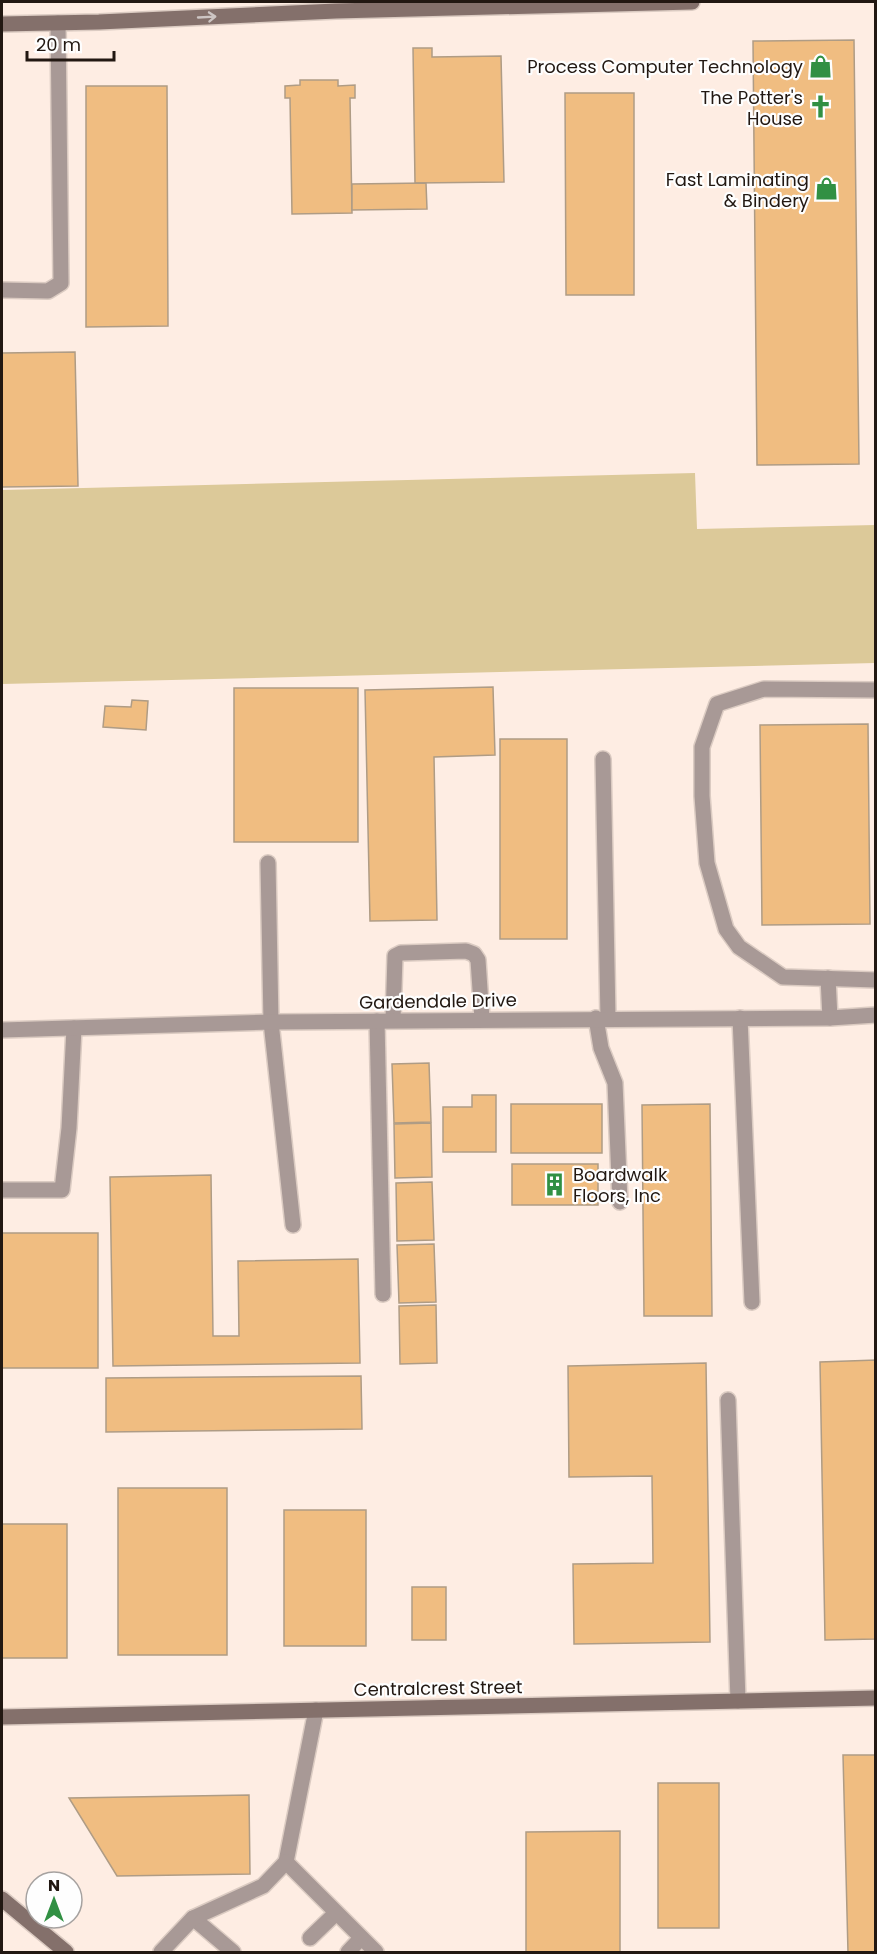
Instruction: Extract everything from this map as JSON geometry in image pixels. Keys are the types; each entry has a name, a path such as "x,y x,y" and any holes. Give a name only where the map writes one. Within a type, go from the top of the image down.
{"street":[{"path":"2,24 401,5 693,2"},
{"path":"2,291 48,291 61,284 58,23"},
{"path":"876,690 765,689 717,704 702,747 702,796 707,863 726,929 739,947 783,977 876,980"},
{"path":"603,759 601,1048 615,1083 620,1202"},
{"path":"268,863 271,1022 293,1225"},
{"path":"383,1294 385,1021 395,957 401,953 466,951 474,954 478,960 482,1020"},
{"path":"828,978 830,1018"},
{"name":"Gardendale Drive","path":"2,1030 271,1022 830,1018 876,1015"},
{"path":"740,1018 752,1302"},
{"path":"2,1190 62,1190 69,1128 74,1028"},
{"path":"728,1400 738,1701"},
{"name":"Centralcrest Street","path":"2,1717 876,1698"},
{"path":"161,1953 193,1918 263,1886 286,1862 316,1710"},
{"path":"286,1862 376,1953"},
{"path":"2,1899 66,1953"},
{"path":"310,1938 336,1913"},
{"path":"193,1918 233,1953"},
{"path":"348,1953 361,1938"}],"shaded area":[{"path":"695,473 697,529 875,525 875,663 2,684 2,490"}],"building":[{"path":"854,40 859,464 757,465 753,41"},
{"path":"413,48 432,48 432,57 501,56 504,182 415,183"},
{"path":"300,80 338,80 338,86 355,85 355,98 350,98 352,213 292,214 290,98 285,98 285,86 300,85"},
{"path":"86,86 167,86 168,326 86,327"},
{"path":"565,93 634,93 634,295 566,295"},
{"path":"426,183 427,209 352,210 352,184"},
{"path":"75,352 78,486 2,487 2,353"},
{"path":"493,687 495,755 434,757 437,920 370,921 365,690"},
{"path":"234,688 358,688 358,842 234,842"},
{"path":"132,700 148,701 146,730 103,727 105,706 131,707"},
{"path":"868,724 870,924 762,925 760,725"},
{"path":"500,739 567,739 567,939 500,939"},
{"path":"429,1063 431,1122 394,1123 392,1064"},
{"path":"472,1095 496,1095 496,1152 443,1152 443,1107 472,1107"},
{"path":"511,1104 602,1104 602,1153 511,1153"},
{"path":"710,1104 712,1316 644,1316 642,1105"},
{"path":"431,1123 432,1177 395,1178 394,1124"},
{"name":"Boardwalk Floors, Inc","path":"512,1164 598,1164 598,1205 512,1205"},
{"path":"211,1175 213,1336 239,1336 238,1261 358,1259 360,1363 113,1366 110,1177"},
{"path":"432,1182 434,1240 397,1241 396,1183"},
{"path":"2,1233 98,1233 98,1368 2,1368"},
{"path":"434,1244 436,1302 399,1303 397,1245"},
{"path":"436,1305 437,1363 400,1364 399,1306"},
{"path":"876,1360 876,1639 825,1640 820,1362"},
{"path":"706,1363 710,1642 574,1644 573,1564 653,1563 652,1476 569,1477 568,1366"},
{"path":"361,1376 362,1429 106,1432 106,1378"},
{"path":"118,1488 227,1488 227,1655 118,1655"},
{"path":"284,1510 366,1510 366,1646 284,1646"},
{"path":"2,1524 67,1524 67,1658 2,1658"},
{"path":"412,1587 446,1587 446,1640 412,1640"},
{"path":"843,1755 876,1755 876,1952 848,1952"},
{"path":"658,1783 719,1783 719,1928 658,1928"},
{"path":"249,1795 250,1874 117,1876 69,1798"},
{"path":"620,1831 620,1952 526,1952 526,1832"}],"place":[{"name":"Process Computer Technology","path":"821,66"},
{"name":"The Potter's House","path":"821,107"},
{"name":"Fast Laminating & Bindery","path":"827,189"},
{"name":"Boardwalk Floors, Inc","path":"555,1184"}]}
